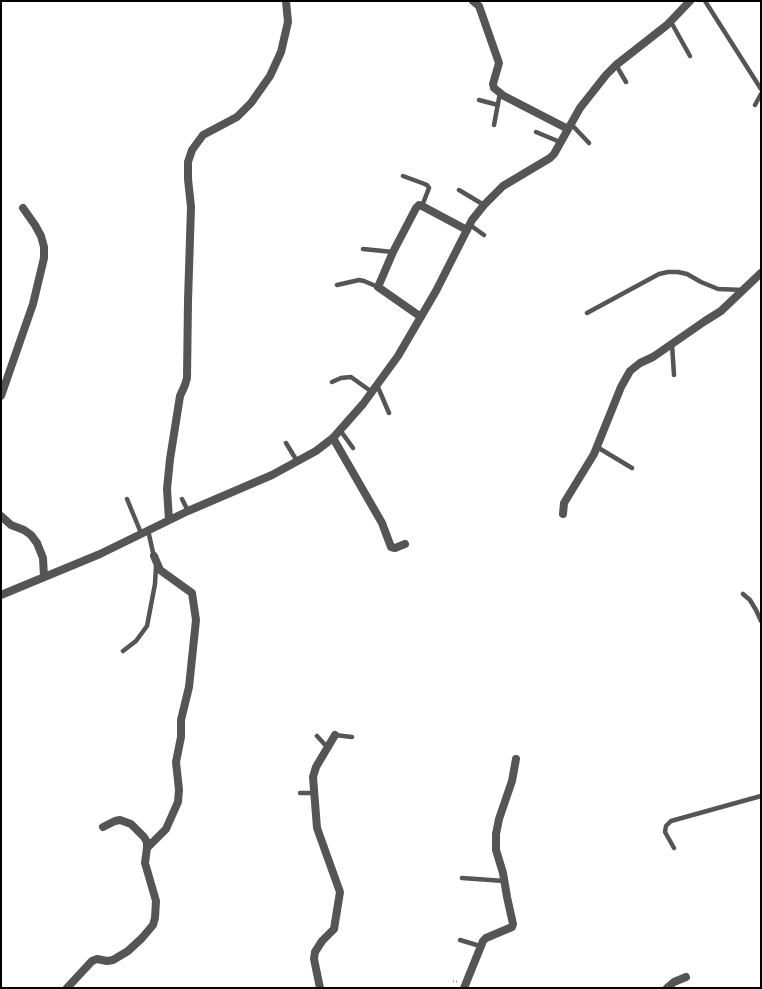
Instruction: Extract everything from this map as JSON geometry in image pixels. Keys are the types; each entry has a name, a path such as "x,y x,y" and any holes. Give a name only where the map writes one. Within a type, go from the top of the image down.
{"street":[{"path":"169,520 167,489 170,459 180,396 187,378 191,207 188,162 192,150 203,135 237,117 252,103 270,76 281,52 288,22 286,1"},
{"path":"473,1 478,6 499,63 493,84 494,88 500,93 569,126"},
{"path":"1,594 107,551 188,511 272,474 316,451 333,438 363,404 398,356 436,291 468,227 484,205 503,186 550,158 589,96 616,65 671,22 690,1"},
{"path":"421,317 378,287 393,252 419,205 468,227"},
{"path":"1,396 33,304 44,258 44,247 41,236 23,208"},
{"path":"563,514 564,503 594,454 621,387 630,371 640,363 654,357 720,311 761,273"},
{"path":"333,438 382,523 391,548 405,544"},
{"path":"1,516 11,524 31,535 37,543 43,558 44,577"},
{"path":"147,848 166,829 178,802 179,790 176,762 181,737 181,720 189,688 196,620 192,593 160,570 154,556"},
{"path":"320,988 314,959 315,952 322,941 334,929 340,892 317,828 313,793 313,777 316,768 335,735"},
{"path":"464,988 480,946 486,938 512,927 513,924 496,850 496,834 499,819 512,781 516,759"},
{"path":"67,988 92,961 113,960 128,951 142,938 153,924 156,914 156,901 145,863 147,842 144,837 131,824 125,821 115,820 103,827"},
{"path":"667,988 674,982 686,977"}],"lane":[{"path":"705,1 761,89"},
{"path":"671,22 690,56"},
{"path":"616,65 626,82"},
{"path":"494,125 500,93"},
{"path":"755,106 761,94"},
{"path":"479,100 498,105"},
{"path":"569,126 589,143"},
{"path":"536,132 560,142"},
{"path":"403,176 427,185 429,188 422,206"},
{"path":"459,190 484,205"},
{"path":"468,227 484,235"},
{"path":"363,250 393,252"},
{"path":"587,313 659,274 668,272 687,274 701,282 718,288 743,290"},
{"path":"337,285 359,280 378,287"},
{"path":"672,344 674,375"},
{"path":"332,382 346,376 351,377 372,392"},
{"path":"377,385 389,412"},
{"path":"340,430 352,448"},
{"path":"286,443 297,461"},
{"path":"597,447 632,468"},
{"path":"123,651 136,641 147,626 157,570 154,556 144,532 127,499"},
{"path":"182,499 188,511"},
{"path":"743,594 750,600 761,621"},
{"path":"335,735 352,737"},
{"path":"317,736 328,748"},
{"path":"300,793 313,793"},
{"path":"674,848 665,832 666,826 672,821 761,796"},
{"path":"462,878 504,881"},
{"path":"460,940 480,946"}]}
